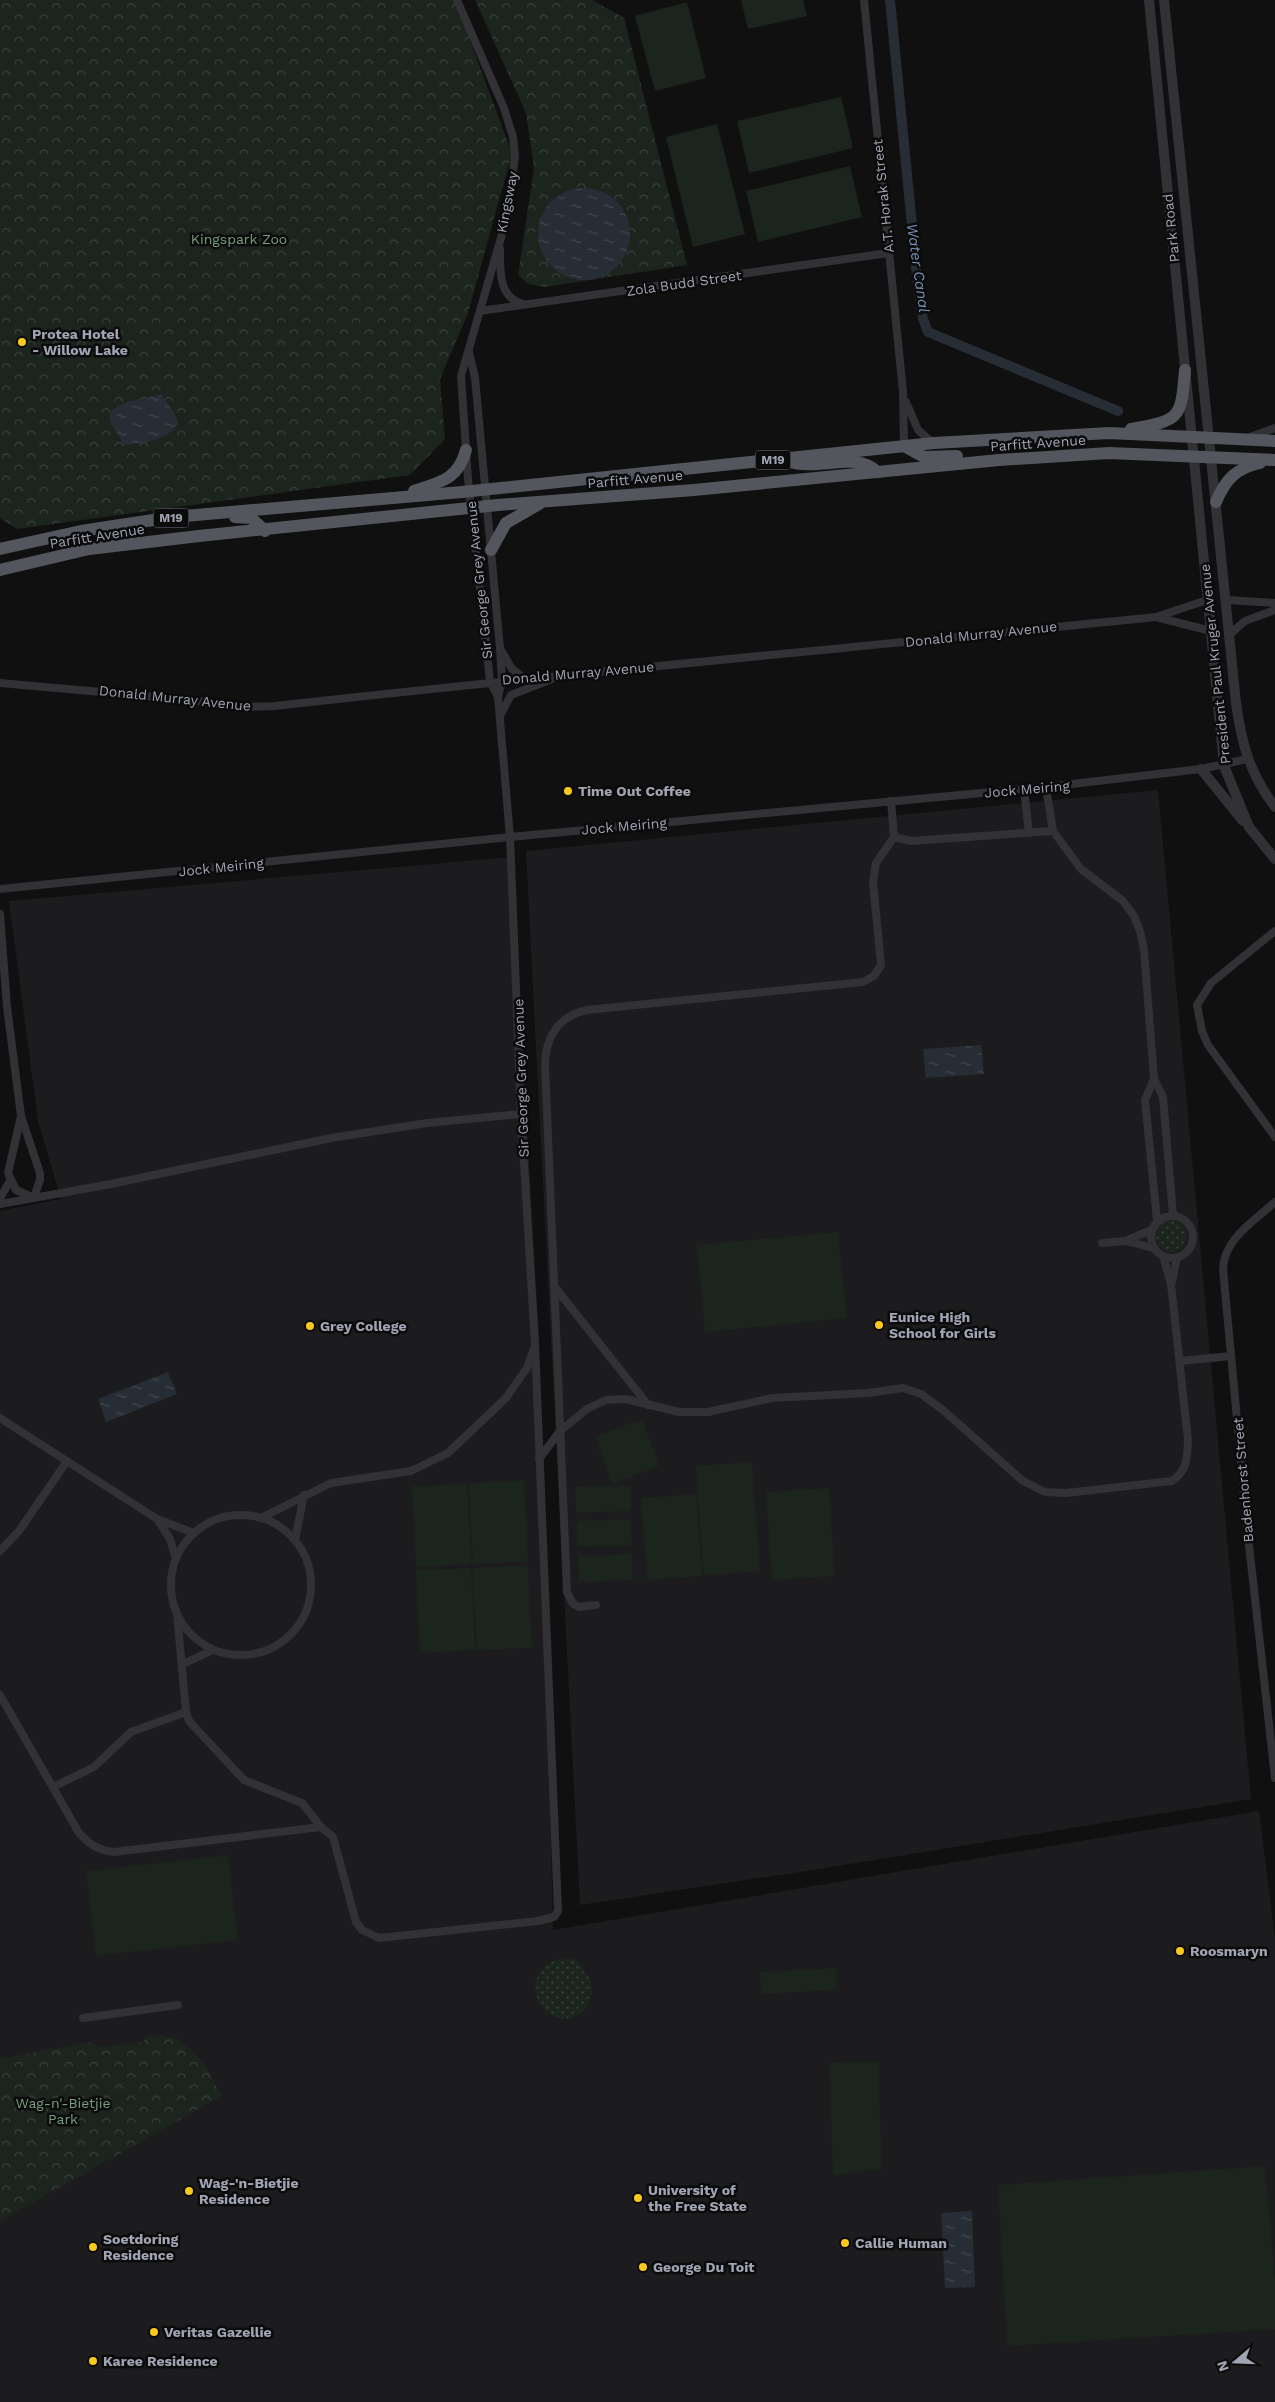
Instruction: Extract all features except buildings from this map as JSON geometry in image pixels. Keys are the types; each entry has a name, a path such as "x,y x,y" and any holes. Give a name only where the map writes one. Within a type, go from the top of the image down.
{"highway":[{"path":"1109,433 1160,424 1174,418 1182,402 1185,370"},
{"name":"Parfitt Avenue","path":"0,549 81,531 173,518 469,491 934,443 1109,433 1275,441"},
{"path":"904,446 924,457 1012,450 1035,457"},
{"path":"397,497 442,481 456,473 463,462 466,450"},
{"name":"Parfitt Avenue","path":"0,570 89,550 488,507 1035,457 1109,453 1275,460"},
{"path":"784,458 796,464 809,466 860,462 869,465 877,472"},
{"path":"1216,502 1222,488 1231,476 1248,466 1275,460"},
{"path":"491,550 506,523 544,502"},
{"path":"173,518 197,520 246,517 254,521 265,531"},
{"path":"0,543 18,545"}],"street":[{"name":"Kingsway","path":"458,0 504,108 516,156 513,188 461,376 469,491"},
{"name":"A.T. Horak Street","path":"864,0 903,392 904,446"},
{"name":"Park Road","path":"1149,0 1193,457"},
{"name":"Park Road","path":"1164,0 1209,438"},
{"path":"500,239 500,271 504,288 512,299 526,305"},
{"name":"Zola Budd Street","path":"480,311 888,252"},
{"name":"Kingsway","path":"469,352 475,378 486,489"},
{"name":"A.T. Horak Street","path":"903,392 918,430 934,443"},
{"name":"Parfitt Avenue","path":"1246,439 1275,428"},
{"name":"President Paul Kruger Avenue","path":"1209,438 1228,636 1240,736 1247,759 1275,806"},
{"name":"President Paul Kruger Avenue","path":"1193,457 1224,766 1248,827 1275,859"},
{"name":"Sir George Grey Avenue","path":"321,1827 333,1836 356,1922 370,1936 379,1938 538,1921 554,1917 558,1911 535,1344 522,1114 510,837 498,697 502,680 500,648 486,489"},
{"name":"Sir George Grey Avenue","path":"469,491 490,681 498,697"},
{"name":"Donald Murray Avenue","path":"0,683 161,697 245,707 490,681 1156,617 1207,600"},
{"path":"1226,600 1275,603"},
{"path":"1228,636 1245,621 1275,610"},
{"name":"Donald Murray Avenue","path":"1156,617 1211,631"},
{"path":"500,648 512,669 524,678"},
{"path":"500,716 511,695 566,674"},
{"name":"Jock Meiring","path":"0,889 510,837 1046,787 1224,766 1247,759"},
{"path":"1201,769 1248,827"},
{"path":"1046,787 1053,831 1081,869 1123,901 1134,916 1140,931 1144,950 1154,1079 1163,1097 1173,1215"},
{"path":"1024,789 1029,833"},
{"path":"596,1605 579,1606 573,1604 568,1592 545,1064 547,1045 555,1030 565,1018 587,1010 863,982 874,976 881,965 873,882 876,863 894,837 891,801"},
{"path":"894,837 911,841 1053,831"},
{"path":"0,914 7,1007 21,1116 40,1173 40,1180 34,1197"},
{"path":"1275,931 1211,983 1197,1005 1202,1032 1208,1045 1275,1137"},
{"path":"1153,1248 1150,1241 1152,1230 1157,1220 1146,1100 1154,1079"},
{"path":"0,1204 367,1132 427,1123 522,1114"},
{"path":"21,1116 9,1167 10,1181 16,1190 34,1197"},
{"path":"0,1198 10,1181"},
{"name":"Badenhorst Street","path":"1275,1202 1234,1239 1223,1258 1248,1537 1275,1778"},
{"path":"1126,1241 1153,1248 1163,1256 1177,1257 1186,1252 1191,1246 1193,1232 1183,1218 1173,1215 1157,1220"},
{"path":"1102,1243 1126,1241 1152,1230"},
{"path":"539,1459 560,1431 587,1409 606,1400 626,1399 678,1412 708,1412 772,1398 868,1393 903,1388 920,1394 943,1410 1023,1481 1045,1492 1066,1493 1172,1481 1183,1472 1187,1463 1188,1440 1171,1284 1163,1256"},
{"path":"1171,1284 1177,1257"},
{"path":"554,1286 648,1405"},
{"path":"262,1518 331,1483 411,1471 448,1453 506,1398 527,1368 535,1344"},
{"path":"1180,1361 1231,1356"},
{"path":"0,1418 157,1519 194,1533"},
{"path":"0,1551 19,1531 67,1461"},
{"path":"295,1540 304,1496"},
{"path":"178,1614 192,1635 213,1650 234,1655 256,1654 269,1650 293,1633 308,1608 311,1587 308,1566 295,1540 285,1531 262,1518 244,1515 226,1517 209,1523 194,1533 184,1545 176,1559 171,1587 178,1614 186,1712 189,1721 204,1740 244,1780 302,1803 321,1827"},
{"path":"157,1519 170,1539 176,1559"},
{"path":"183,1664 213,1650"},
{"path":"0,1694 80,1833 90,1845 101,1850 114,1852 321,1827"},
{"path":"53,1787 94,1767 131,1732 186,1712"},
{"path":"82,2018 178,2005"}],"shaded area":[{"name":"Eunice High School for Girls","path":"1158,790 1251,1799 813,1870 580,1905 526,851"},
{"path":"512,857 539,1339 553,1930 1259,1811 1275,1938 1275,2402 0,2402 0,1211 61,1199 38,1121 9,901"}],"green space":[{"name":"Kingspark Zoo","path":"0,0 455,0 512,153 468,313 440,379 445,439 410,475 17,529 0,518"},
{"path":"475,0 592,0 624,18 687,265 545,287 528,284 518,275 534,168 526,113"},
{"path":"741,0 803,0 807,16 748,29"},
{"path":"687,2 706,78 655,91 635,16"},
{"path":"841,97 853,148 749,173 737,121"},
{"path":"717,124 745,234 693,247 666,137"},
{"path":"850,166 862,217 758,242 746,191"},
{"path":"1171,1220 1177,1221 1182,1225 1186,1230 1186,1242 1182,1247 1177,1251 1171,1252 1165,1251 1160,1247 1156,1242 1155,1236 1156,1230 1160,1225 1165,1221"},
{"path":"838,1232 847,1318 705,1332 697,1245"},
{"path":"642,1419 659,1466 612,1484 595,1437"},
{"path":"752,1462 760,1571 704,1575 696,1466"},
{"path":"524,1481 528,1562 473,1564 469,1483"},
{"path":"467,1484 471,1564 416,1567 412,1486"},
{"path":"630,1485 631,1511 576,1513 575,1487"},
{"path":"829,1488 835,1576 772,1580 766,1492"},
{"path":"696,1494 702,1576 647,1580 641,1498"},
{"path":"631,1519 632,1546 578,1547 577,1521"},
{"path":"632,1554 633,1580 579,1582 578,1556"},
{"path":"528,1565 532,1648 477,1650 473,1568"},
{"path":"471,1568 475,1650 420,1653 416,1570"},
{"path":"228,1855 238,1940 96,1956 86,1871"},
{"path":"573,1958 586,1972 591,1985 591,1998 585,2009 576,2016 565,2019 553,2015 541,2005 535,1987 538,1976 544,1967 557,1960"},
{"path":"836,1968 836,1990 761,1994 760,1972"},
{"name":"Wag-n'-Bietjie Park","path":"153,2035 178,2040 188,2046 202,2062 221,2094 220,2097 0,2221 0,2059 89,2042 100,2047 137,2043 143,2042 147,2037"},
{"path":"878,2061 882,2169 833,2175 829,2063"},
{"path":"1265,2166 1275,2280 1275,2329 1007,2346 998,2185"}],"water":[{"path":"584,188 601,192 616,202 626,217 630,234 626,251 616,266 601,276 584,280 567,276 552,266 542,251 538,234 542,217 552,202 567,192"},
{"path":"161,394 176,416 178,424 161,438 124,445 110,421 110,412 128,402"},
{"path":"981,1045 984,1074 926,1078 923,1049"},
{"path":"168,1372 177,1394 106,1422 98,1399"},
{"path":"972,2211 975,2287 945,2288 941,2213"}],"waterway":[{"name":"Water Canal","path":"890,0 918,287 923,319 928,332 1118,411"}],"place":[{"name":"Protea Hotel - Willow Lake","path":"22,342"},
{"name":"Time Out Coffee","path":"568,791"},
{"name":"Eunice High School for Girls","path":"879,1325"},
{"name":"Grey College","path":"310,1326"},
{"name":"Roosmaryn","path":"1180,1951"},
{"name":"Wag-'n-Bietjie Residence","path":"189,2191"},
{"name":"University of the Free State","path":"638,2198"},
{"name":"Callie Human","path":"845,2243"},
{"name":"Soetdoring Residence","path":"93,2247"},
{"name":"George Du Toit","path":"643,2267"},
{"name":"Veritas Gazellie","path":"154,2332"},
{"name":"Karee Residence","path":"93,2361"}]}
